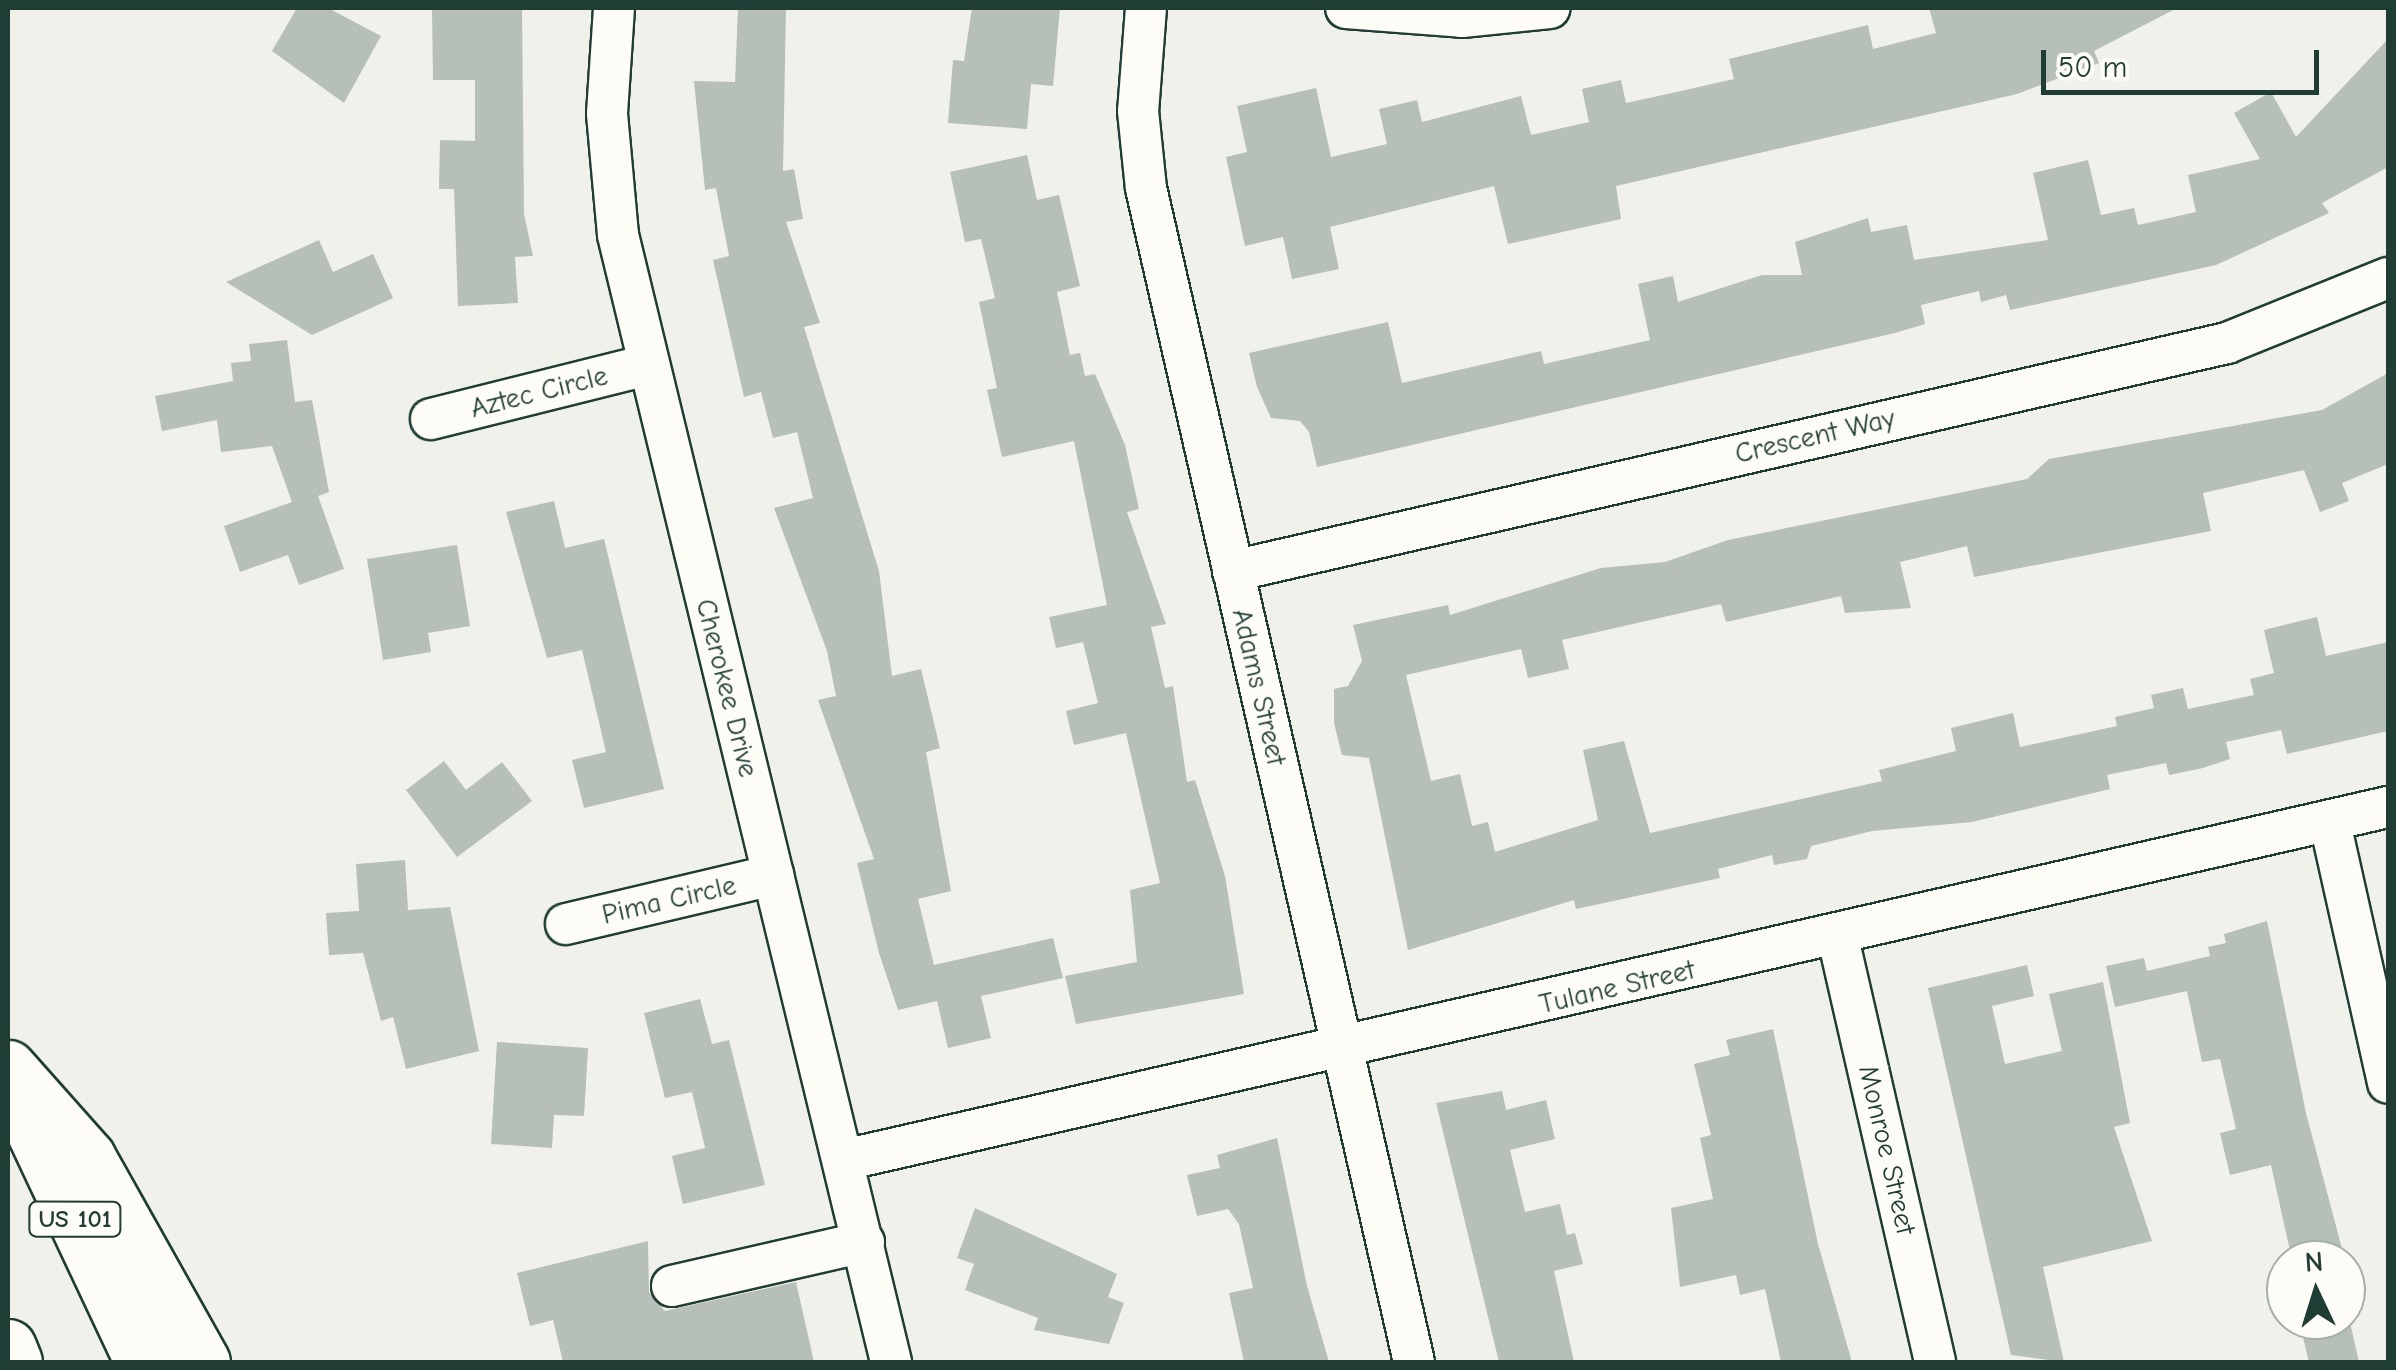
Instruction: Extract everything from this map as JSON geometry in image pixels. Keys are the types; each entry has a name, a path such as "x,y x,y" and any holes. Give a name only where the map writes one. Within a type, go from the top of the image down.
{"highway":[{"path":"8,1068 88,1157 202,1362"},
{"name":"US 101","path":"8,1076 143,1362"},
{"path":"8,1347 14,1362"}],"street":[{"name":"Cherokee Drive","path":"614,8 612,180 647,364 891,1362"},
{"name":"Adams Street","path":"1146,8 1138,111 1146,188 1414,1362"},
{"path":"1346,8 1462,17 1550,8"},
{"name":"Crescent Way","path":"1232,571 2227,343 2388,278"},
{"name":"Aztec Circle","path":"431,418 647,364"},
{"name":"Tulane Street","path":"844,1160 1838,938 2388,807"},
{"path":"2330,823 2388,1084"},
{"name":"Pima Circle","path":"566,924 773,876"},
{"name":"Monroe Street","path":"1838,938 1935,1362"},
{"path":"672,1286 864,1242"}],"building":[{"path":"297,8 328,8 381,36 344,103 272,51"},
{"path":"432,8 522,8 524,214 533,256 515,257 518,303 458,306 454,189 439,189 440,140 475,141 475,80 433,80"},
{"path":"738,8 786,8 783,171 794,169 803,219 786,222 820,323 804,327 879,571 892,676 921,669 940,748 926,752 951,891 918,899 934,965 1053,938 1063,978 981,996 991,1038 948,1048 937,1001 898,1010 879,953 857,863 874,859 818,700 836,696 827,651 774,508 813,498 797,432 773,438 761,392 744,397 713,260 729,256 716,188 705,190 694,81 735,82"},
{"path":"972,8 1060,8 1053,86 1031,84 1027,129 948,123 953,60 964,61"},
{"path":"1929,8 2177,8 2094,51 2099,63 2017,94 1616,186 1621,219 1508,244 1494,186 1330,227 1339,269 1292,279 1283,237 1245,246 1226,157 1247,152 1237,106 1316,88 1331,157 1387,144 1379,109 1417,100 1422,122 1521,96 1531,135 1589,122 1582,89 1621,80 1626,103 1672,93 1734,79 1729,59 1868,25 1873,49 1936,33"},
{"path":"2388,39 2388,167 2322,203 2329,213 2216,265 2010,310 2006,295 1981,302 1979,291 1921,305 1925,324 1895,333 1317,467 1309,432 1300,421 1271,418 1257,387 1249,353 1388,322 1402,383 1541,351 1544,364 1650,340 1638,284 1673,276 1678,302 1762,275 1802,275 1795,242 1868,218 1871,232 1907,225 1914,260 2048,240 2033,173 2088,160 2101,215 2134,208 2138,225 2196,212 2188,175 2260,159 2234,113 2271,92 2296,137"},
{"path":"1027,155 1037,200 1059,195 1080,286 1057,292 1070,355 1080,353 1085,376 1095,374 1125,445 1139,509 1127,512 1166,624 1151,627 1165,688 1173,686 1187,782 1195,780 1225,876 1244,994 1076,1024 1065,976 1137,962 1130,890 1160,883 1126,733 1074,745 1066,711 1098,703 1083,642 1056,648 1049,617 1107,605 1074,441 1002,457 987,390 997,388 979,302 995,298 981,239 965,242 950,172"},
{"path":"319,240 333,272 373,254 393,298 312,335 226,282"},
{"path":"287,340 295,402 312,400 329,492 318,496 344,569 299,585 288,555 240,572 224,526 292,502 272,446 221,452 217,420 162,431 155,396 233,381 231,363 251,361 249,344"},
{"path":"2388,373 2388,464 2342,483 2349,501 2320,512 2304,470 2203,493 2211,531 1974,577 1967,546 1900,562 1911,608 1845,613 1841,596 1726,622 1721,604 1562,640 1569,669 1528,678 1521,649 1406,675 1431,781 1460,774 1472,826 1488,822 1495,852 1598,820 1583,750 1624,741 1650,833 1882,781 1879,770 1956,751 1951,728 2013,713 2020,747 2117,726 2115,717 2154,708 2151,695 2183,688 2188,709 2254,695 2250,679 2274,673 2264,630 2317,617 2326,656 2388,642 2388,731 2287,754 2281,730 2226,742 2230,759 2203,768 2169,775 2166,763 2107,775 2110,789 1972,822 1872,831 1811,846 1807,859 1774,865 1772,855 1718,869 1720,878 1576,909 1574,900 1408,950 1369,758 1342,755 1334,723 1334,689 1348,686 1362,661 1353,625 1448,605 1450,615 1601,568 1665,562 1728,540 2027,479 2049,459 2322,410"},
{"path":"554,501 565,548 604,539 664,789 584,808 572,760 606,752 582,650 547,658 506,512"},
{"path":"457,545 470,626 428,633 431,652 383,660 367,559"},
{"path":"444,761 466,790 502,762 532,801 457,857 406,790"},
{"path":"405,860 408,910 450,907 479,1051 406,1069 393,1017 381,1021 363,953 329,955 326,913 359,911 356,864"},
{"path":"2267,921 2306,1113 2340,1240 2288,1240 2271,1165 2230,1175 2220,1133 2236,1129 2220,1059 2202,1062 2187,991 2115,1007 2106,966 2144,958 2147,971 2210,956 2208,947 2226,943 2224,934"},
{"path":"2027,965 2034,996 1992,1006 2005,1064 2062,1051 2049,994 2103,982 2130,1123 2114,1127 2152,1241 2043,1267 2064,1362 2011,1355 1928,988"},
{"path":"700,999 712,1044 729,1040 765,1185 683,1204 672,1156 705,1148 692,1092 665,1098 644,1013"},
{"path":"1773,1029 1818,1244 1852,1362 1781,1362 1765,1289 1740,1295 1736,1275 1680,1287 1671,1208 1713,1199 1700,1138 1711,1135 1694,1064 1730,1055 1726,1040"},
{"path":"497,1042 588,1048 584,1116 554,1115 552,1148 491,1144"},
{"path":"1502,1091 1506,1110 1546,1100 1555,1139 1510,1150 1525,1212 1560,1204 1567,1235 1575,1233 1583,1264 1554,1271 1574,1362 1499,1362 1436,1103"},
{"path":"1277,1138 1307,1286 1329,1362 1244,1362 1229,1293 1253,1288 1239,1224 1228,1209 1197,1216 1187,1175 1220,1168 1217,1155"},
{"path":"975,1208 1117,1274 1108,1297 1124,1303 1109,1344 1034,1330 1038,1318 965,1290 974,1264 957,1258"},
{"path":"648,1241 649,1292 665,1311 796,1282 814,1362 563,1362 553,1320 530,1326 517,1273"},
{"path":"2304,1340 2354,1340 2359,1362 2309,1362"}]}
